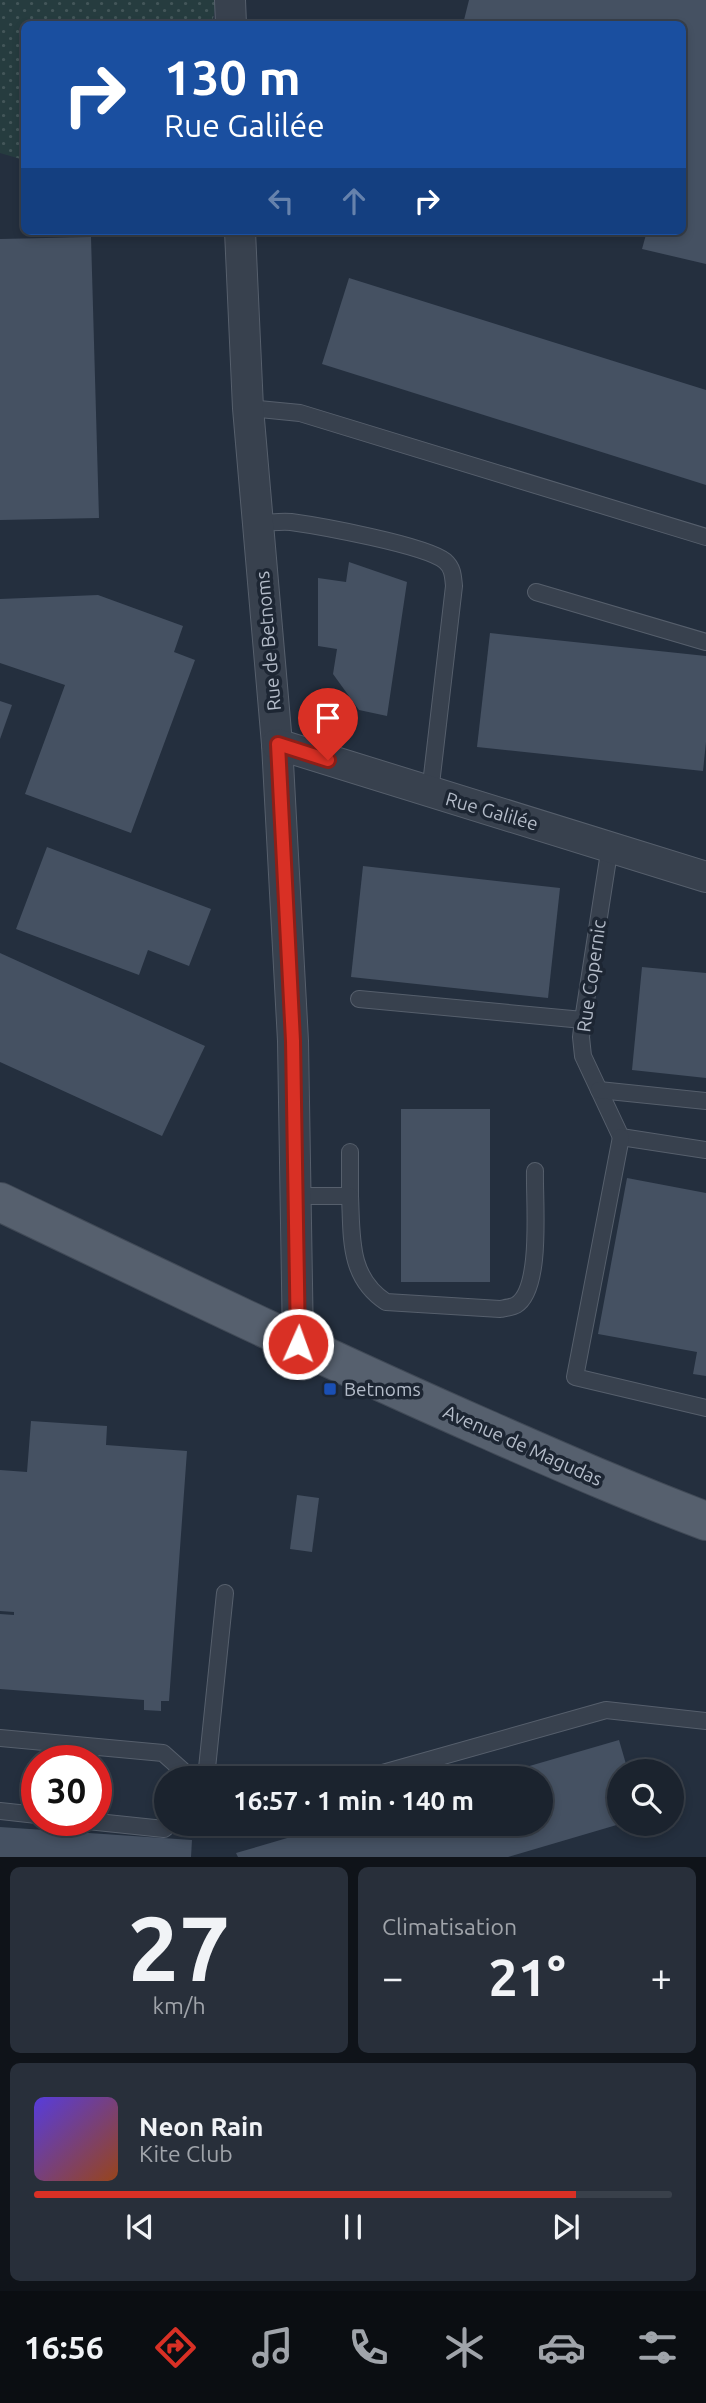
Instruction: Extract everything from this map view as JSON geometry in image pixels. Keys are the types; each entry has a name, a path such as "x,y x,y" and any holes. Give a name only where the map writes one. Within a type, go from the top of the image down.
{"main road":[{"name":"Avenue de Magudas","path":"0,1202 298,1344 636,1495 706,1521"}],"street":[{"path":"230,0 232,21"},
{"name":"Rue de Betnoms","path":"240,235 248,408 278,744 293,1041 298,1344"},
{"name":"Rue Galilée","path":"278,744 706,877"}],"lane":[{"path":"248,408 300,412 706,537"},
{"path":"258,523 289,522 408,546 435,555 447,563 453,572 454,586 430,793"},
{"path":"536,592 706,642"},
{"name":"Rue Copernic","path":"610,846 583,1020 583,1056 621,1137"},
{"path":"359,999 583,1020"},
{"path":"599,1090 706,1101"},
{"path":"706,1150 621,1137 575,1377 706,1408"},
{"path":"350,1152 352,1236 358,1269 372,1292 386,1302 406,1305 500,1309 517,1305 527,1292 534,1272 535,1171"},
{"path":"297,1196 350,1196"},
{"path":"207,1766 225,1593"},
{"path":"408,1766 606,1710 706,1721"},
{"path":"0,1738 163,1753 178,1766"},
{"path":"0,1811 21,1813"},
{"path":"112,1824 154,1828"}],"green space":[{"path":"0,0 217,0 213,21 21,21 21,159 0,153"}],"building":[{"path":"469,0 706,0 706,264 642,249 646,235 686,235 686,21 464,21"},
{"path":"91,237 99,518 0,520 0,239"},
{"path":"349,278 706,390 706,485 322,364"},
{"path":"349,562 407,582 387,716 359,710 333,674 337,649 318,646 318,578 346,582"},
{"path":"98,595 183,626 174,652 195,660 131,833 25,794 65,685 0,663 0,599"},
{"path":"490,633 706,656 706,742 703,771 477,747"},
{"path":"0,701 12,705 0,739"},
{"path":"47,847 211,909 189,966 148,950 139,975 16,929"},
{"path":"363,866 560,888 548,998 351,977"},
{"path":"0,953 205,1046 162,1136 0,1062"},
{"path":"642,967 706,973 706,1078 632,1070"},
{"path":"401,1109 490,1109 490,1282 401,1282"},
{"path":"627,1178 706,1193 706,1376 693,1374 697,1352 598,1334"},
{"path":"31,1421 107,1426 106,1445 187,1451 169,1701 161,1701 161,1711 144,1710 144,1700 0,1689 0,1614 14,1615 14,1612 0,1611 0,1470 27,1472"},
{"path":"297,1495 319,1498 312,1552 290,1549"},
{"path":"619,1740 625,1759 607,1759 607,1828 508,1857 238,1857 236,1853 294,1836 553,1836 553,1766 530,1766"},
{"path":"0,1827 21,1828 21,1836 112,1835 192,1840 191,1857 0,1857"}],"place":[{"name":"Betnoms","path":"330,1389"}],"route":[{"path":"298,1344 293,1041 278,744 328,760"}]}
